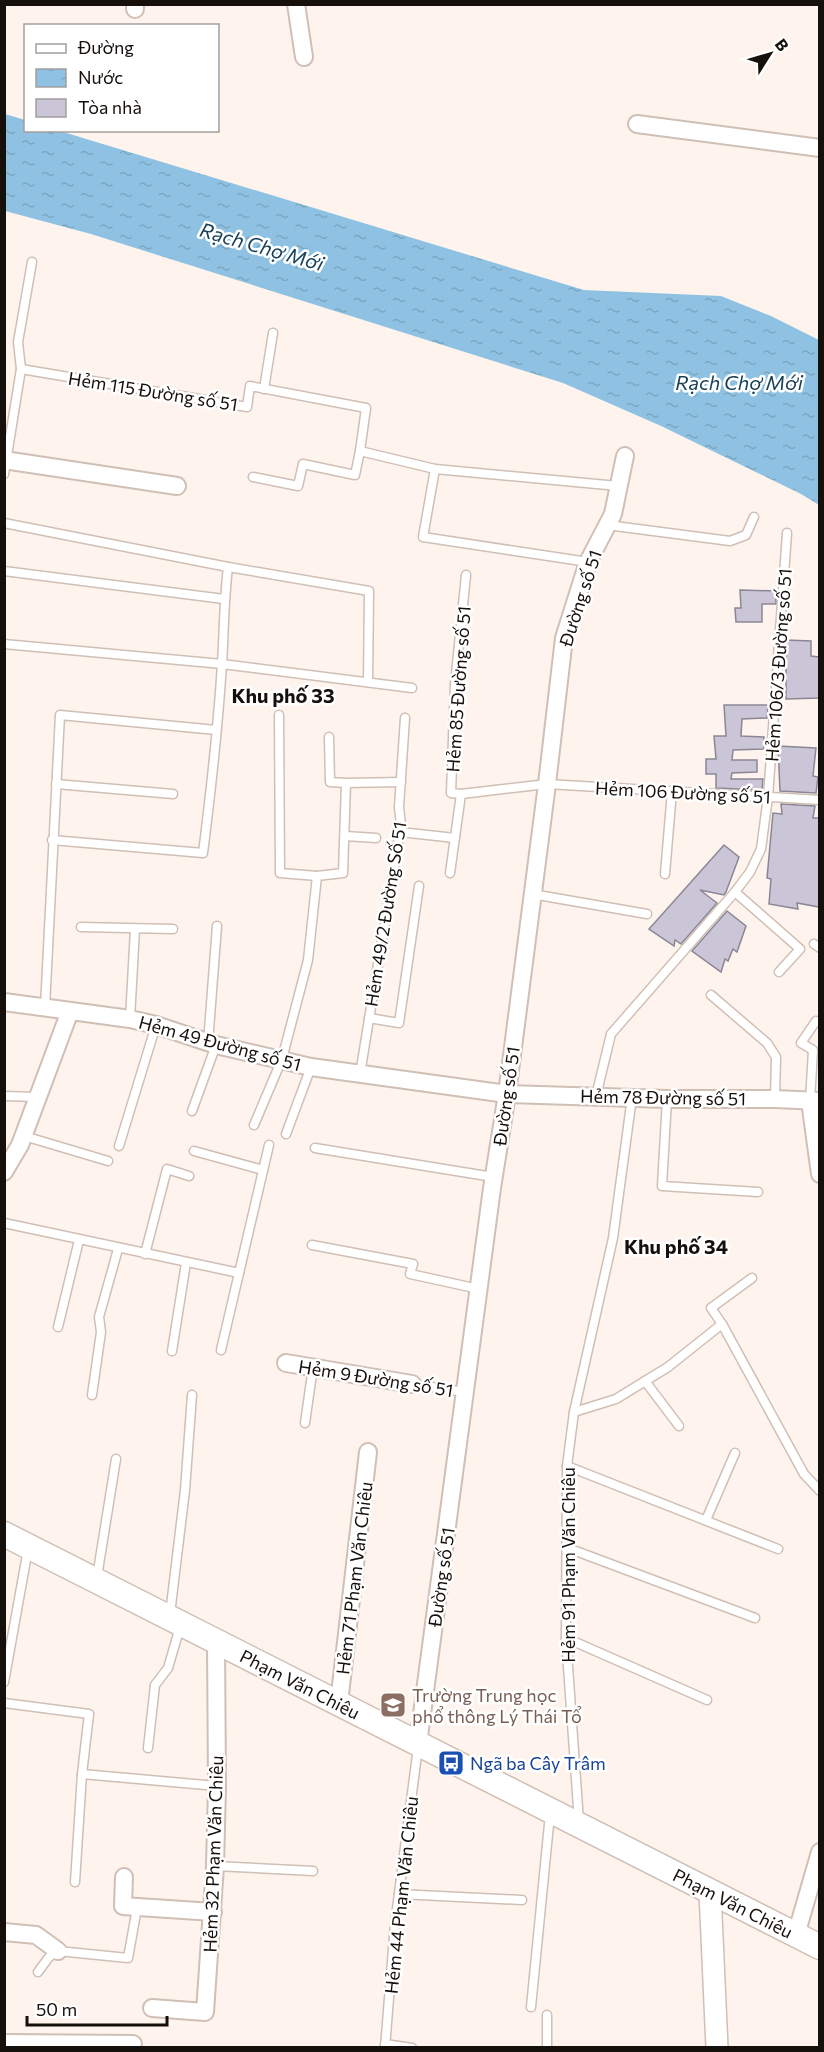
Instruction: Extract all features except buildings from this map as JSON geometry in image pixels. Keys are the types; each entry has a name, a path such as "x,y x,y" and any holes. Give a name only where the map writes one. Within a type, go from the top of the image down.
{"main road":[{"name":"Phạm Văn Chiêu","path":"4,1534 819,1947"}],"street":[{"path":"296,4 304,57"},
{"path":"637,124 819,148"},
{"name":"Đường số 51","path":"418,1744 507,1094 564,638 588,562 613,514 625,456"},
{"path":"5,465 177,486"},
{"name":"Hẻm 49 Đường số 51","path":"4,1002 130,1019 156,1025 212,1044 311,1067 507,1094"},
{"path":"4,1172 24,1136 70,1011"},
{"name":"Hẻm 78 Đường số 51","path":"507,1094 815,1101"},
{"path":"815,1101 819,1174"},
{"name":"Hẻm 9 Đường số 51","path":"286,1363 412,1384"},
{"name":"Hẻm 71 Phạm Văn Chiêu","path":"339,1703 368,1452"},
{"name":"Hẻm 32 Phạm Văn Chiêu","path":"152,2008 205,2012 213,1912 218,1786 216,1641"},
{"path":"796,1935 819,1852"},
{"path":"124,1877 123,1906 213,1912"},
{"path":"710,1892 717,2048"},
{"path":"4,1932 36,1935 58,1951"},
{"path":"4,2043 133,2044"}],"lane":[{"path":"5,465 21,369 18,342 32,262"},
{"path":"264,388 273,333"},
{"name":"Hẻm 115 Đường số 51","path":"21,369 247,407 250,386 366,408 355,475 303,465 298,486 253,477"},
{"path":"360,451 435,469 618,486"},
{"path":"435,469 423,537 588,562"},
{"path":"606,525 730,541 746,535 754,516"},
{"path":"4,523 228,567 369,591 368,682"},
{"name":"Hẻm 106/3 Đường số 51","path":"596,1096 611,1034 735,892 750,872 761,849 768,796 787,533"},
{"path":"52,840 203,853 215,753 228,567"},
{"path":"4,571 224,599"},
{"name":"Hẻm 85 Đường số 51","path":"466,574 455,684 451,793 461,794 547,784"},
{"path":"4,644 222,664 412,688"},
{"path":"45,1007 60,715 216,730"},
{"path":"279,715 280,873 317,876 343,873 346,783"},
{"name":"Hẻm 49/2 Đường Số 51","path":"360,1074 400,832 405,718"},
{"path":"329,736 330,782 401,782"},
{"path":"56,784 173,794"},
{"name":"Hẻm 106 Đường số 51","path":"547,784 819,800"},
{"path":"665,874 672,791"},
{"name":"Hẻm 85 Đường số 51","path":"450,873 461,794"},
{"path":"400,832 455,838"},
{"path":"345,836 376,838"},
{"path":"254,1125 282,1059 308,960 317,876"},
{"path":"369,1018 399,1023 419,886"},
{"path":"735,892 800,949 779,972"},
{"path":"532,894 647,914"},
{"path":"192,1111 212,1044 217,926"},
{"path":"81,927 173,929"},
{"path":"130,1019 135,929"},
{"path":"711,995 767,1043 776,1057 775,1099"},
{"path":"815,1101 813,1050 801,1043 816,1021"},
{"path":"119,1146 156,1025"},
{"path":"286,1134 311,1067"},
{"path":"4,1096 38,1097"},
{"name":"Hẻm 91 Phạm Văn Chiêu","path":"579,1826 566,1638 567,1466 574,1412 614,1238 632,1097"},
{"path":"667,1099 662,1186 758,1192"},
{"path":"24,1136 108,1161"},
{"path":"221,1350 269,1145"},
{"path":"315,1148 494,1177"},
{"path":"194,1151 263,1170"},
{"path":"145,1254 167,1169 189,1176"},
{"path":"4,1222 118,1249 239,1273"},
{"path":"58,1327 79,1240"},
{"path":"312,1245 412,1264 410,1274 479,1289"},
{"path":"92,1395 101,1332 99,1317 118,1249"},
{"path":"172,1351 186,1263"},
{"path":"752,1278 711,1308 804,1474 819,1491"},
{"path":"574,1412 616,1399 668,1367 722,1324"},
{"path":"305,1423 313,1368"},
{"path":"645,1381 679,1426"},
{"name":"Hẻm 9 Đường số 51","path":"412,1384 465,1392"},
{"path":"148,1748 155,1685 168,1668 176,1621 192,1395"},
{"path":"706,1521 735,1453"},
{"path":"97,1581 116,1459"},
{"path":"567,1466 778,1549"},
{"path":"4,1682 28,1546"},
{"path":"565,1547 755,1618"},
{"path":"566,1638 707,1701"},
{"path":"4,1703 89,1714 82,1774 75,1882"},
{"name":"Hẻm 44 Phạm Văn Chiêu","path":"385,2046 399,1894 418,1744"},
{"path":"82,1774 218,1786"},
{"path":"531,2007 550,1811"},
{"path":"215,1866 313,1871"},
{"path":"399,1894 522,1900"},
{"path":"38,1972 49,1957 58,1951 128,1958 137,1908"},
{"path":"547,2015 547,2048"},
{"path":"385,2046 412,2048"}],"water":[{"name":"Rạch Chợ Mới","path":"5,114 24,120 24,132 63,132 584,290 721,296 771,316 819,340 819,505 661,426 563,383 91,234 5,211"}],"place":[{"name":"Trường Trung học phổ thông Lý Thái Tổ","path":"393,1705"},
{"name":"Ngã ba Cây Trâm","path":"451,1763"}],"district":[{"name":"Khu phố 33","path":"283,695"},
{"name":"Khu phố 34","path":"676,1246"}]}
